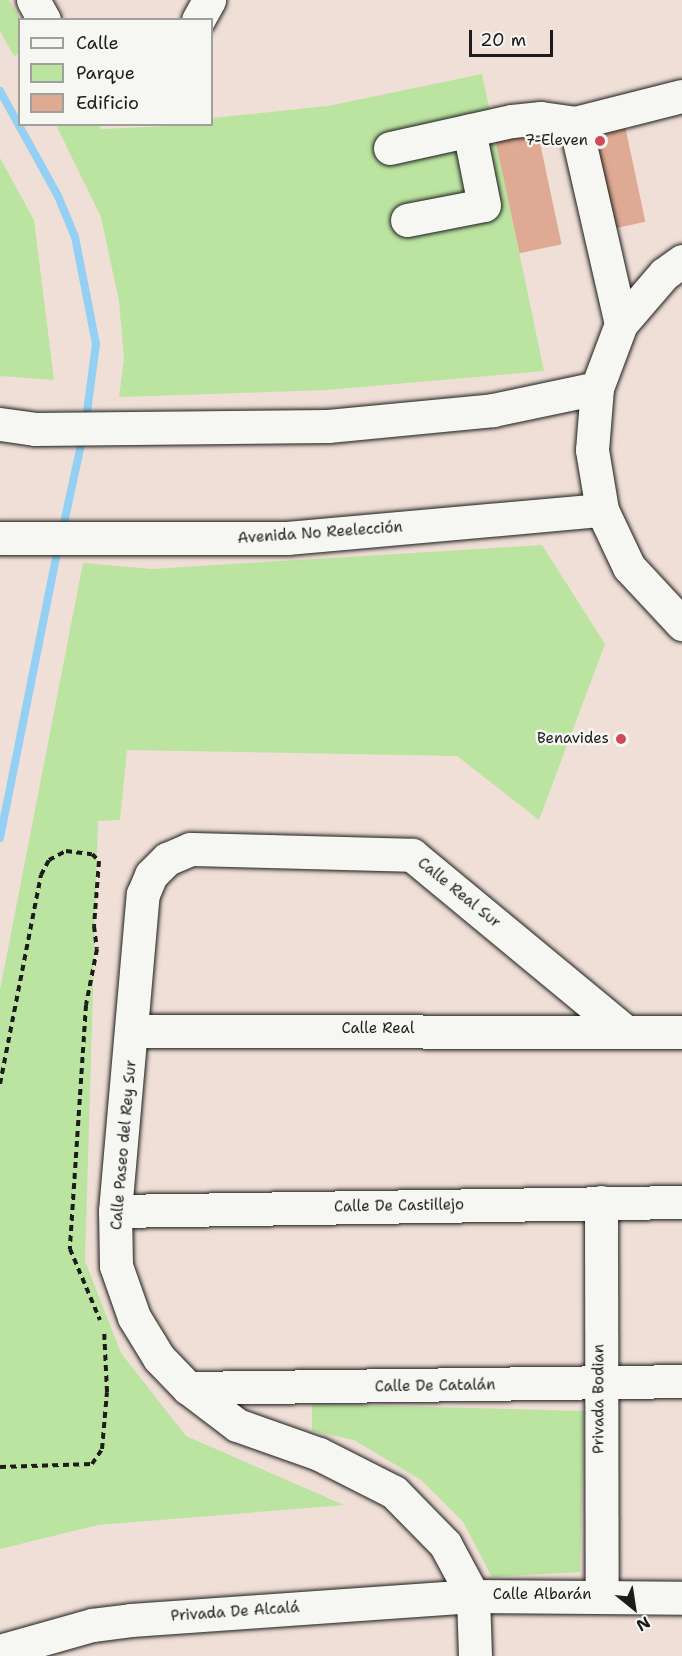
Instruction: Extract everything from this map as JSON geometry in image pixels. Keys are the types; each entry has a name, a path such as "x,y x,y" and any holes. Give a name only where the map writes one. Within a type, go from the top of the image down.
{"street":[{"path":"33,0 43,18"},
{"path":"199,18 209,0"},
{"path":"390,148 469,130 541,118 575,123 682,96"},
{"path":"575,123 621,324"},
{"path":"407,220 484,205 469,130"},
{"path":"682,261 664,274 621,324 597,388 592,450 602,510 629,567 682,624"},
{"path":"0,424 36,429 328,426 493,410 597,388"},
{"name":"Avenida No Reelección","path":"6,539 286,538 602,510"},
{"name":"Calle Real Sur","path":"167,859 190,849 412,855 621,1028"},
{"name":"Calle Paseo del Rey Sur","path":"167,859 151,875 143,894 134,1031 115,1211 116,1266 134,1317 159,1358 188,1388 237,1425 319,1454 394,1492 445,1544 473,1596 475,1656"},
{"path":"621,1028 682,1032"},
{"name":"Calle Real","path":"134,1031 621,1028"},
{"name":"Privada Bodian","path":"601,1202 598,1384 602,1595"},
{"name":"Calle De Castillejo","path":"115,1211 682,1202"},
{"name":"Calle De Catalán","path":"188,1388 598,1384 682,1381"},
{"name":"Calle Albarán","path":"473,1596 602,1595 682,1598"},
{"name":"Privada De Alcalá","path":"0,1651 92,1624 473,1596"}],"path":[{"path":"0,1084 41,875 49,860 66,851 92,854 99,861 94,926 98,949 86,1005 70,1250 104,1326 107,1392 102,1449 92,1464 0,1467"}],"green space":[{"path":"0,0 9,0 19,18 18,54 14,56 0,31"},
{"path":"482,74 544,371 327,390 119,397 124,359 119,301 101,217 56,126 100,126 102,129 213,126 213,118 328,106"},
{"path":"0,158 34,220 54,380 0,376"},
{"path":"542,545 605,644 539,820 457,756 127,750 120,820 98,821 85,1261 121,1353 186,1436 344,1505 98,1525 0,1549 0,990 83,563 152,569"},
{"path":"312,1404 584,1411 580,1572 492,1577 463,1522 421,1480 354,1440 312,1431"}],"building":[{"path":"536,124 562,244 520,253 494,133"},
{"path":"625,126 645,222 613,229 593,133"}],"waterway":[{"path":"0,91 18,124"},
{"path":"19,126 58,196 75,237 96,344 86,420"},
{"path":"62,532 83,436"},
{"path":"0,838 59,544"}],"place":[{"name":"7-Eleven","path":"600,141"},
{"name":"Benavides","path":"621,739"}]}
